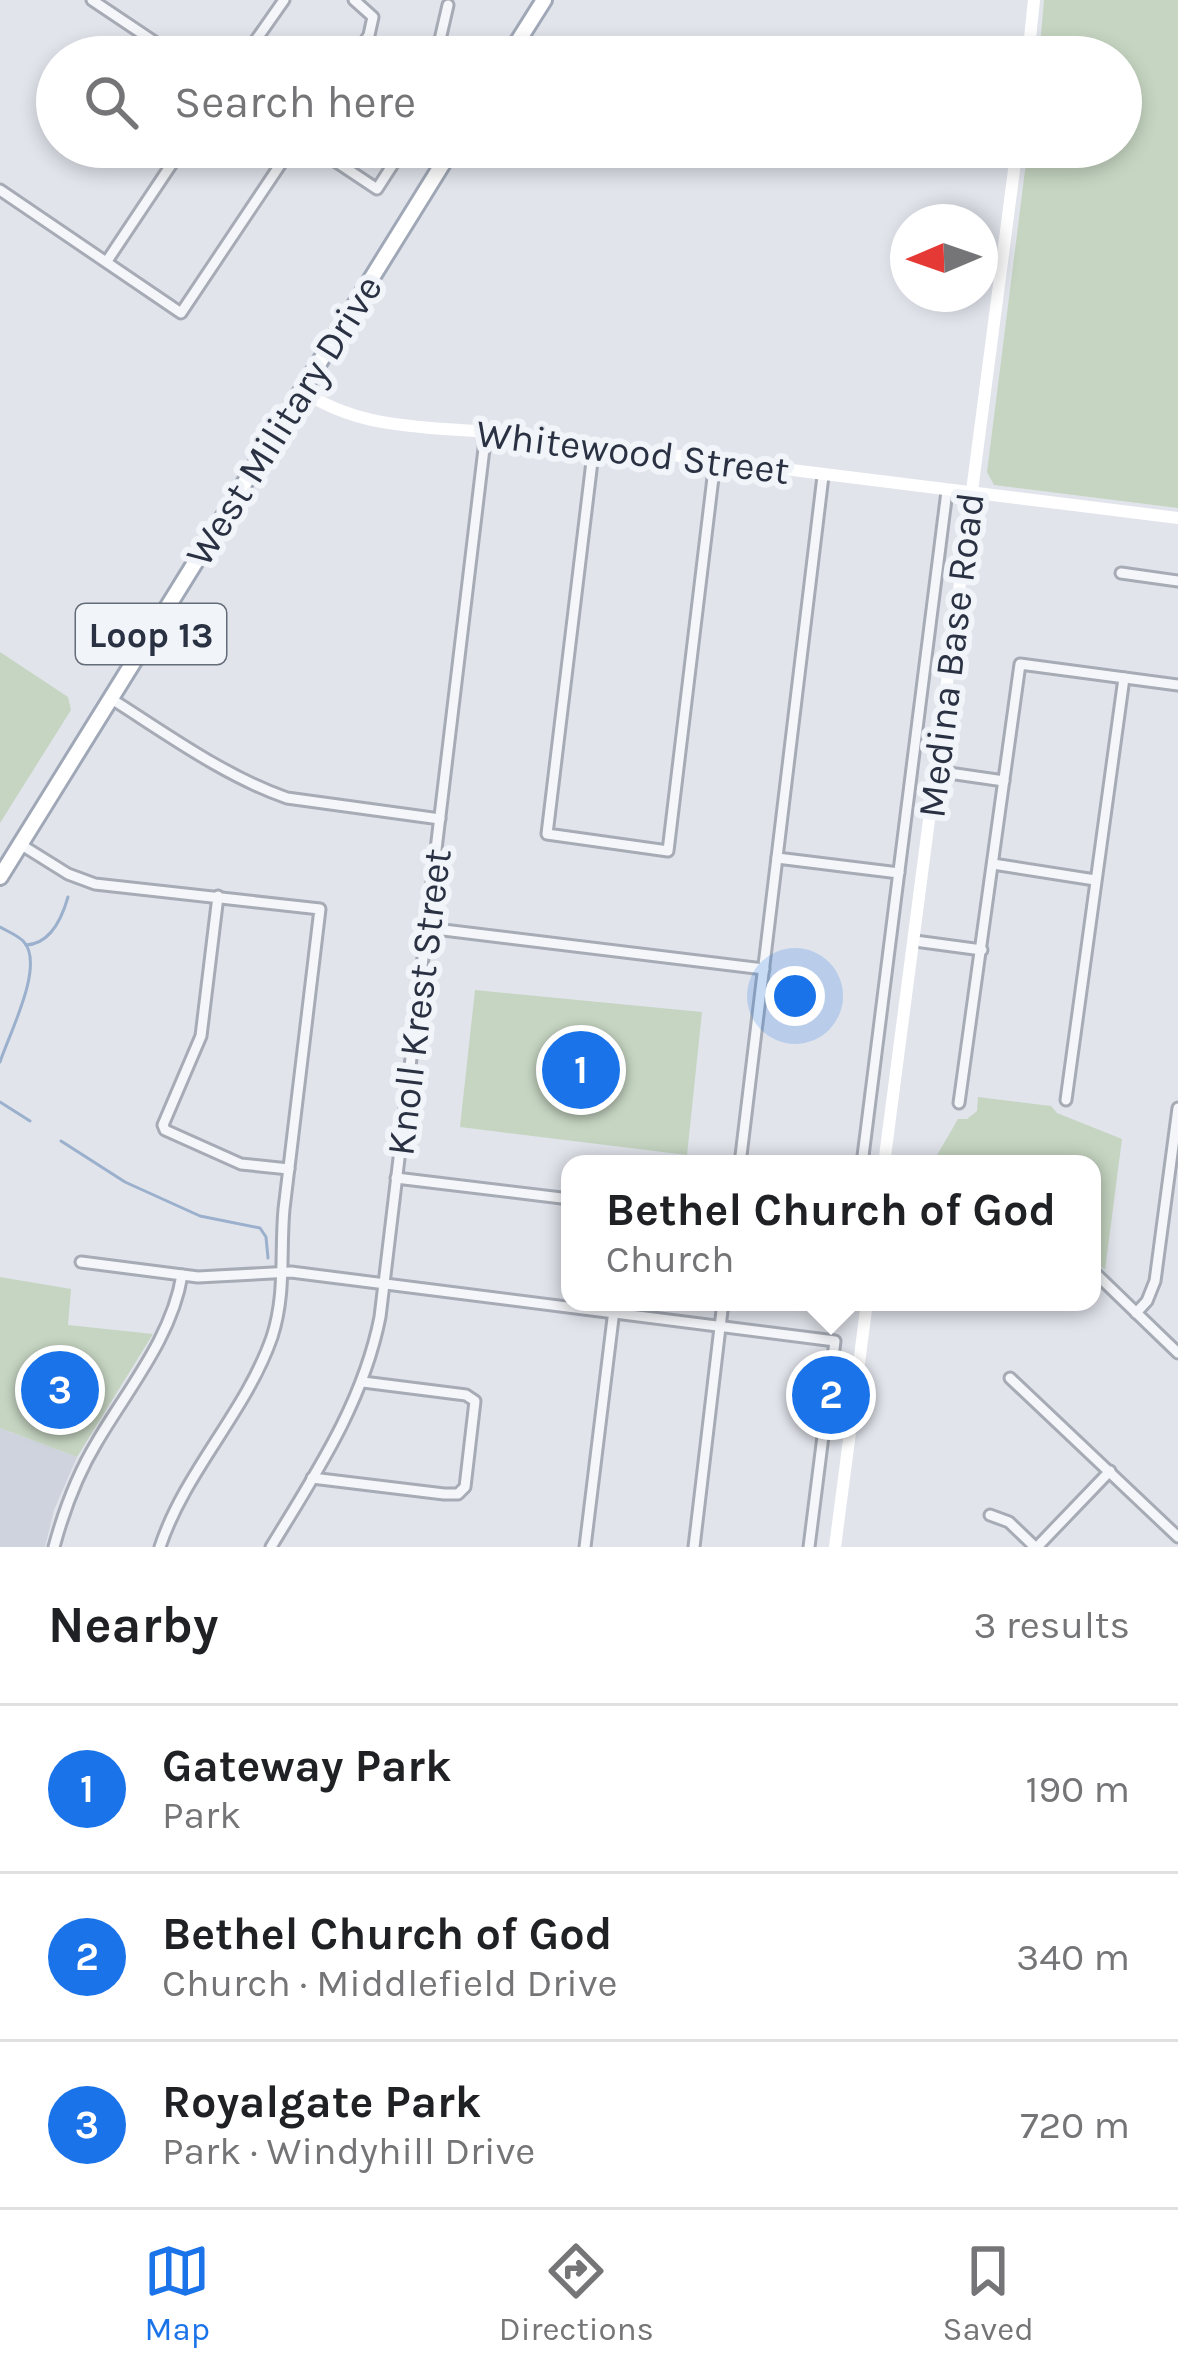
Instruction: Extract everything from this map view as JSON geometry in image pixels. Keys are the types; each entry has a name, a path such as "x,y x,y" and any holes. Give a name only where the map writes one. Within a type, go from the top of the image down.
{"main road":[{"path":"521,36 544,0"},
{"name":"West Military Drive","path":"0,877 440,168"}],"street":[{"path":"92,0 146,36"},
{"path":"259,36 284,0"},
{"path":"354,0 373,17 368,36"},
{"path":"1030,36 1034,0"},
{"path":"441,36 448,5"},
{"path":"107,261 169,168"},
{"path":"0,190 181,313 278,168"},
{"path":"346,168 377,189 390,168"},
{"name":"Medina Base Road","path":"887,1155 1013,168"},
{"name":"Whitewood Street","path":"301,390 325,406 360,419 1178,518"},
{"name":"Knoll Krest Street","path":"271,1547 363,1382 375,1340 486,431"},
{"path":"594,446 547,834 668,850 715,461"},
{"path":"741,1155 823,476"},
{"path":"863,1155 947,491"},
{"path":"1121,573 1178,581"},
{"path":"959,1102 1020,664 1178,685"},
{"path":"1066,1100 1124,678"},
{"path":"925,680 947,682"},
{"path":"110,698 236,776 287,798 440,819"},
{"path":"934,771 1004,781"},
{"path":"20,844 68,874 95,884 320,909 289,1169 278,1318 261,1364 174,1513 160,1547"},
{"path":"777,858 899,873"},
{"path":"993,864 1095,880"},
{"path":"218,896 200,1036 163,1125 230,1160 289,1169"},
{"path":"427,928 764,969"},
{"path":"915,941 982,950"},
{"path":"1136,1312 1147,1301 1155,1281 1178,1108"},
{"path":"396,1178 561,1198"},
{"path":"81,1262 217,1278 284,1272 561,1304"},
{"path":"54,1547 85,1465 171,1318 182,1275"},
{"path":"1101,1279 1178,1352"},
{"path":"585,1547 614,1311"},
{"path":"622,1311 836,1341 808,1547"},
{"path":"694,1547 722,1311"},
{"path":"835,1547 866,1311"},
{"path":"1010,1378 1178,1538"},
{"path":"312,1478 444,1495 462,1491 467,1482 475,1401 466,1395 363,1382"},
{"path":"990,1515 1010,1522 1036,1547 1110,1472"}],"shaded area":[{"path":"0,1428 77,1457 54,1510 45,1547 0,1547"}],"green space":[{"path":"1044,0 1178,0 1178,508 994,485 987,472 1025,168 1142,168 1142,36 1041,36"},
{"path":"0,652 68,697 71,710 0,823"},
{"path":"475,990 702,1012 687,1155 460,1127"},
{"path":"978,1097 1051,1106 1057,1113 1122,1139 1105,1270 1101,1266 1101,1155 937,1155 958,1119 977,1111"},
{"path":"0,1277 71,1289 68,1325 153,1334 77,1457 0,1428"}],"waterway":[{"path":"26,945 49,935 68,897"},
{"path":"0,927 24,942 30,967 0,1062"},
{"path":"0,1102 30,1121"},
{"path":"61,1141 125,1182 200,1216 260,1228 268,1258"}],"place":[{"name":"Gateway Park","path":"581,1070"},
{"name":"Royalgate Park","path":"60,1390"},
{"name":"Bethel Church of God","path":"831,1395"}]}
